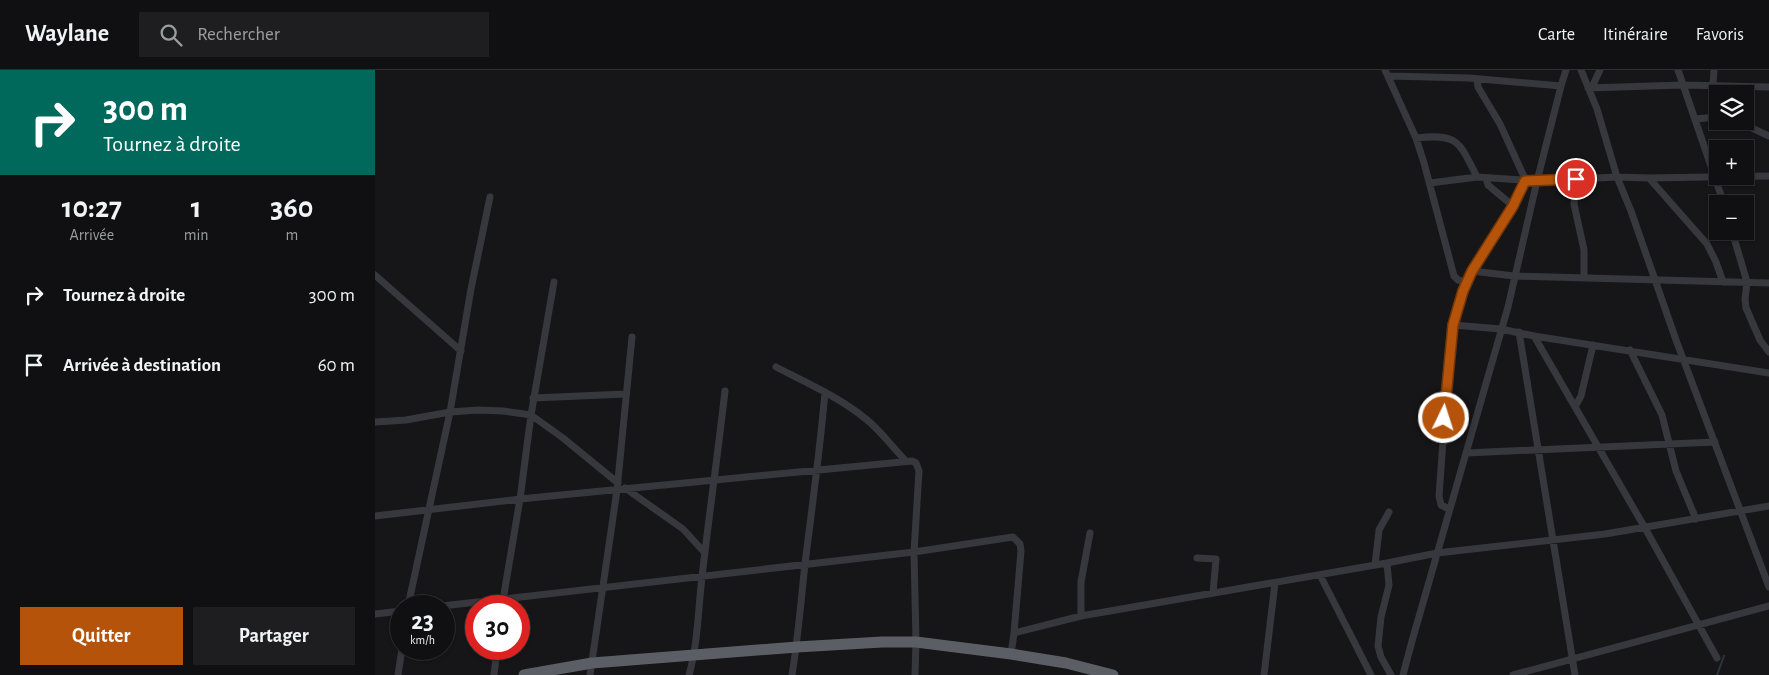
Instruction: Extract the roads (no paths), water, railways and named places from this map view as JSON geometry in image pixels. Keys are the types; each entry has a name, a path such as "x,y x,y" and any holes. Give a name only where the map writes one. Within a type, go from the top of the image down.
{"highway":[{"path":"524,675 591,669 695,655 882,642 916,642 1011,654 1066,663 1113,675"}],"street":[{"path":"1403,675 1501,329 1566,70"},
{"path":"1581,70 1590,88 1617,177 1769,587"},
{"path":"1590,88 1600,70"},
{"path":"1678,70 1709,160"},
{"path":"1713,85 1714,70"},
{"path":"1466,282 1458,280 1454,276 1430,183 1416,138 1386,73 1469,74 1477,79 1561,86"},
{"path":"1449,509 1441,506 1439,496 1447,372 1453,325 1466,282 1513,206 1525,181 1500,124 1479,87 1477,79"},
{"path":"1590,88 1709,85"},
{"path":"1754,86 1769,87"},
{"path":"1695,119 1709,117"},
{"path":"1754,129 1769,136"},
{"path":"1416,138 1444,137 1458,143 1477,177"},
{"path":"1754,176 1769,176"},
{"path":"1430,183 1477,177 1525,181 1617,177 1709,177"},
{"path":"1486,178 1488,186 1513,206"},
{"path":"1649,178 1707,244 1717,262 1723,282"},
{"path":"1576,179 1574,204 1584,250 1584,278"},
{"path":"410,595 450,412 490,196"},
{"path":"1735,240 1747,282 1746,308 1760,340 1769,352"},
{"path":"1472,271 1514,276 1769,283"},
{"path":"376,277 461,351"},
{"path":"375,288 376,277"},
{"path":"504,595 520,499 533,398 554,282"},
{"path":"1453,325 1501,329 1685,361 1769,373"},
{"path":"1519,332 1575,675"},
{"path":"1533,336 1645,528 1717,658"},
{"path":"591,669 620,487 632,337"},
{"path":"1575,407 1580,400 1593,345"},
{"path":"1630,350 1661,415 1676,471 1695,519"},
{"path":"776,367 825,392 854,410 868,421 906,462"},
{"path":"689,675 695,655 702,577 725,391"},
{"path":"792,675 818,470 825,392"},
{"path":"533,398 626,394"},
{"path":"375,422 406,420 450,412 503,411 531,415 569,443 620,487 683,529 705,553"},
{"path":"1466,453 1715,442"},
{"path":"375,516 620,487 912,461 916,463 919,471 914,552 915,675"},
{"path":"1014,633 1081,616 1437,553 1554,541 1645,528 1769,506"},
{"path":"1375,565 1379,530 1389,512"},
{"path":"1081,616 1081,582 1089,533"},
{"path":"530,599 603,588 914,552 1013,538 1017,540 1021,551 1011,654"},
{"path":"1197,558 1216,559 1213,593"},
{"path":"1387,563 1389,585 1381,617 1378,646 1381,657 1391,675"},
{"path":"1320,575 1371,675"},
{"path":"1264,675 1275,583"},
{"path":"1513,675 1769,606"},
{"path":"375,614 390,612"},
{"path":"398,675 400,660"},
{"path":"494,675 496,660"}],"waterway":[{"path":"1717,675 1724,656"}]}
